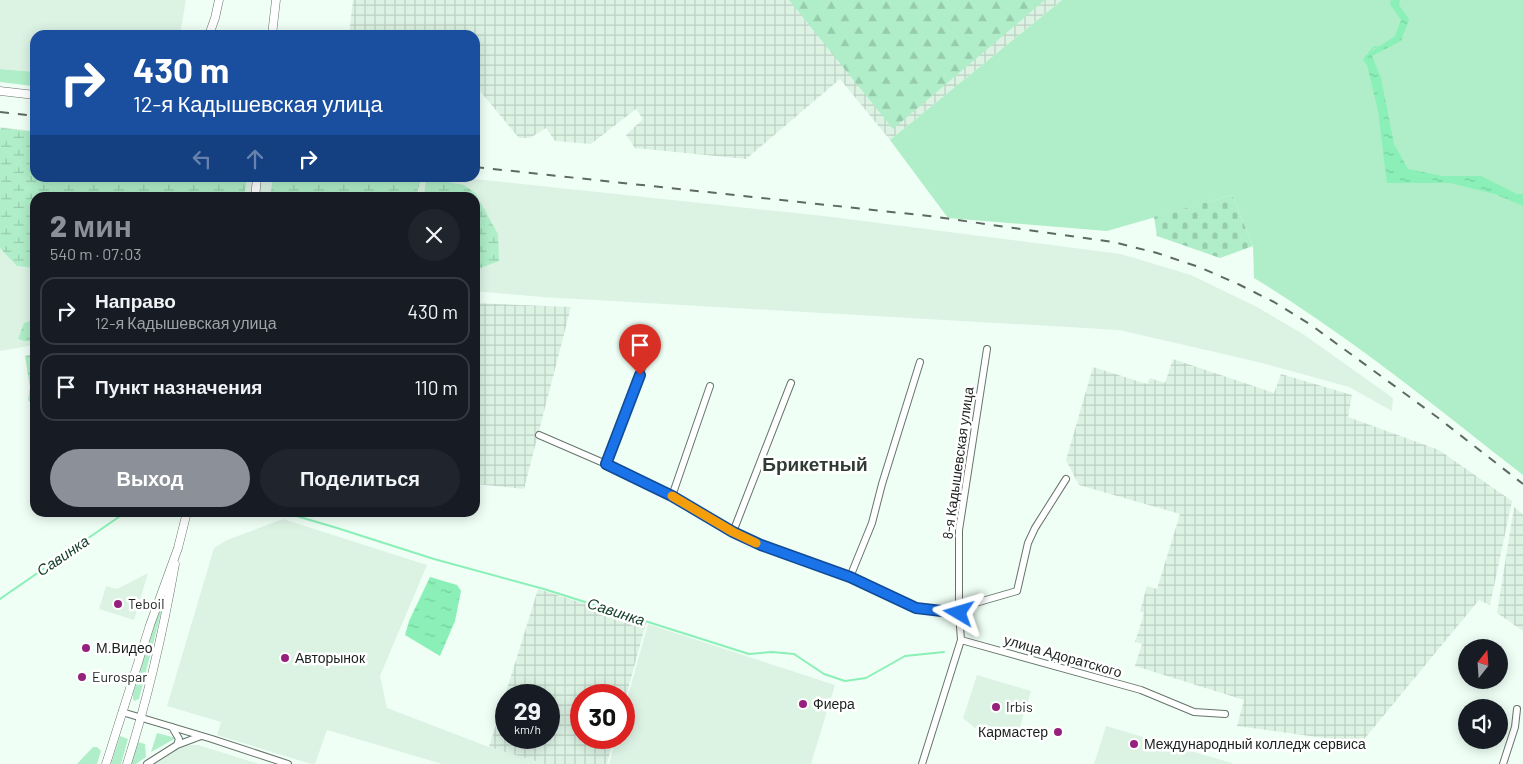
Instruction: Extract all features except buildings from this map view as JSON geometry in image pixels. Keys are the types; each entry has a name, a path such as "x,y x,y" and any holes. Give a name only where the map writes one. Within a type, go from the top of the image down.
{"main road":[{"path":"211,30 219,0"},
{"path":"273,30 276,0"},
{"path":"0,91 30,94"},
{"path":"127,764 164,628 178,548 186,517"},
{"path":"106,764 163,587 178,548"}],"street":[{"name":"8-я Кадышевская улица","path":"961,640 959,613 959,530 987,350"},
{"path":"606,464 646,357"},
{"path":"850,577 872,523 882,484 920,362"},
{"path":"733,532 792,383"},
{"path":"672,496 710,386"},
{"path":"539,435 606,464 672,496 733,532 761,545 850,577 916,608 959,613 972,604 1017,591 1028,543 1035,528 1066,479"},
{"path":"922,764 961,640"},
{"name":"улица Адоратского","path":"961,640 1141,690 1194,712 1225,714"},
{"path":"1503,764 1515,727 1517,709"},
{"path":"122,712 288,764"},
{"path":"172,727 179,739 177,745"},
{"path":"146,764 177,745 201,736"}],"shaded area":[{"path":"0,0 186,0 181,30 30,30 30,72 0,69"},
{"path":"353,0 1062,0 890,140 840,79 746,159 635,148 626,135 643,119 636,109 591,144 555,141 546,128 530,138 519,138 480,91 480,30 350,30"},
{"path":"0,127 30,130 30,182 480,182 480,180 824,216 1121,254 1191,275 1257,307 1303,334 1393,398 1392,411 1349,387 1258,362 1119,330 542,297 480,291 480,192 30,192 30,346 0,351"},
{"path":"480,303 571,307 524,489 480,485"},
{"path":"1173,359 1274,393 1281,374 1352,395 1348,417 1439,450 1512,501 1490,605 1479,600 1361,743 1237,726 1244,700 1135,666 1142,644 1135,642 1144,613 1140,611 1147,586 1157,589 1180,514 1079,485 1066,460 1093,367 1147,384 1150,378 1165,383"},
{"path":"1514,507 1523,514 1523,631 1497,613"},
{"name":"Авторынок","path":"283,519 427,565 380,676 387,708 489,747 545,764 442,764 327,730 315,764 311,764 217,735 221,722 167,706 214,548 227,540"},
{"path":"148,573 134,620 99,609 106,586 117,589"},
{"path":"538,589 646,623 629,684 570,684 570,749 611,749 607,764 545,764 496,749 560,749 560,684 509,684"},
{"path":"648,624 835,685 811,764 609,764 613,749 635,749 635,684 631,684"},
{"path":"977,675 1031,691 1018,733 1007,738 976,729 963,718"},
{"name":"Международный колледж сервиса","path":"1106,726 1232,763 1232,764 1094,764"},
{"path":"495,728 495,749 489,747"},
{"path":"185,745 198,745 259,764 152,764 175,749"}],"green space":[{"path":"789,0 1045,0 893,129"},
{"path":"1062,0 1523,0 1523,475 1358,348 1254,278 1253,246 1232,195 1107,231 948,218 890,140"},
{"path":"0,69 30,72 30,86 0,82"},
{"path":"0,129 30,131 30,182 246,182 245,192 30,192 30,267 17,266 0,248"},
{"path":"272,182 420,182 417,192 271,192"},
{"path":"426,182 448,182 464,185 474,192 425,192"},
{"path":"1232,195 1253,246 1220,258 1157,236 1154,217"},
{"path":"480,202 498,234 499,261 480,268"},
{"path":"30,321 30,341 18,339 24,323"},
{"path":"30,355 30,388 25,356"},
{"path":"163,596 165,597 139,699 134,701 133,694"},
{"path":"157,733 176,738 151,752"},
{"path":"120,736 128,739 121,764 111,764"},
{"path":"138,742 145,744 146,757 136,764 131,764"},
{"path":"93,747 97,747 101,751 97,764 77,764"}],"water":[{"path":"1391,0 1400,0 1399,5 1409,19 1401,41 1372,56 1381,78 1394,144 1408,169 1442,176 1481,176 1517,194 1523,194 1523,206 1495,194 1450,183 1387,183 1378,111 1365,56 1395,36 1401,20 1390,4"},
{"path":"430,577 457,585 461,591 455,621 440,656 405,635 409,621"}],"waterway":[{"path":"1368,65 1364,60 1374,47 1380,48"},
{"name":"Савинка","path":"0,599 119,517"},
{"name":"Савинка","path":"300,517 434,559 544,589 749,654 772,652 794,654 824,674 845,681 866,678 905,656 944,652"}],"railway":[{"path":"0,112 30,115"},
{"path":"480,168 929,216 1113,242 1157,253 1199,267 1238,284 1274,302 1311,325 1437,417 1523,484"}],"slow traffic":[{"path":"672,496 733,532 756,543"}],"place":[{"name":"Teboil","path":"118,604"},
{"name":"М.Видео","path":"86,648"},
{"name":"Авторынок","path":"285,658"},
{"name":"Eurospar","path":"82,677"},
{"name":"Фиера","path":"803,704"},
{"name":"Irbis","path":"996,707"},
{"name":"Кармастер","path":"1058,732"},
{"name":"Международный колледж сервиса","path":"1134,744"}],"district":[{"name":"Брикетный","path":"815,464"}],"route":[{"path":"640,375 606,464 672,496 733,532 761,545 850,577 916,608 959,613"}]}
